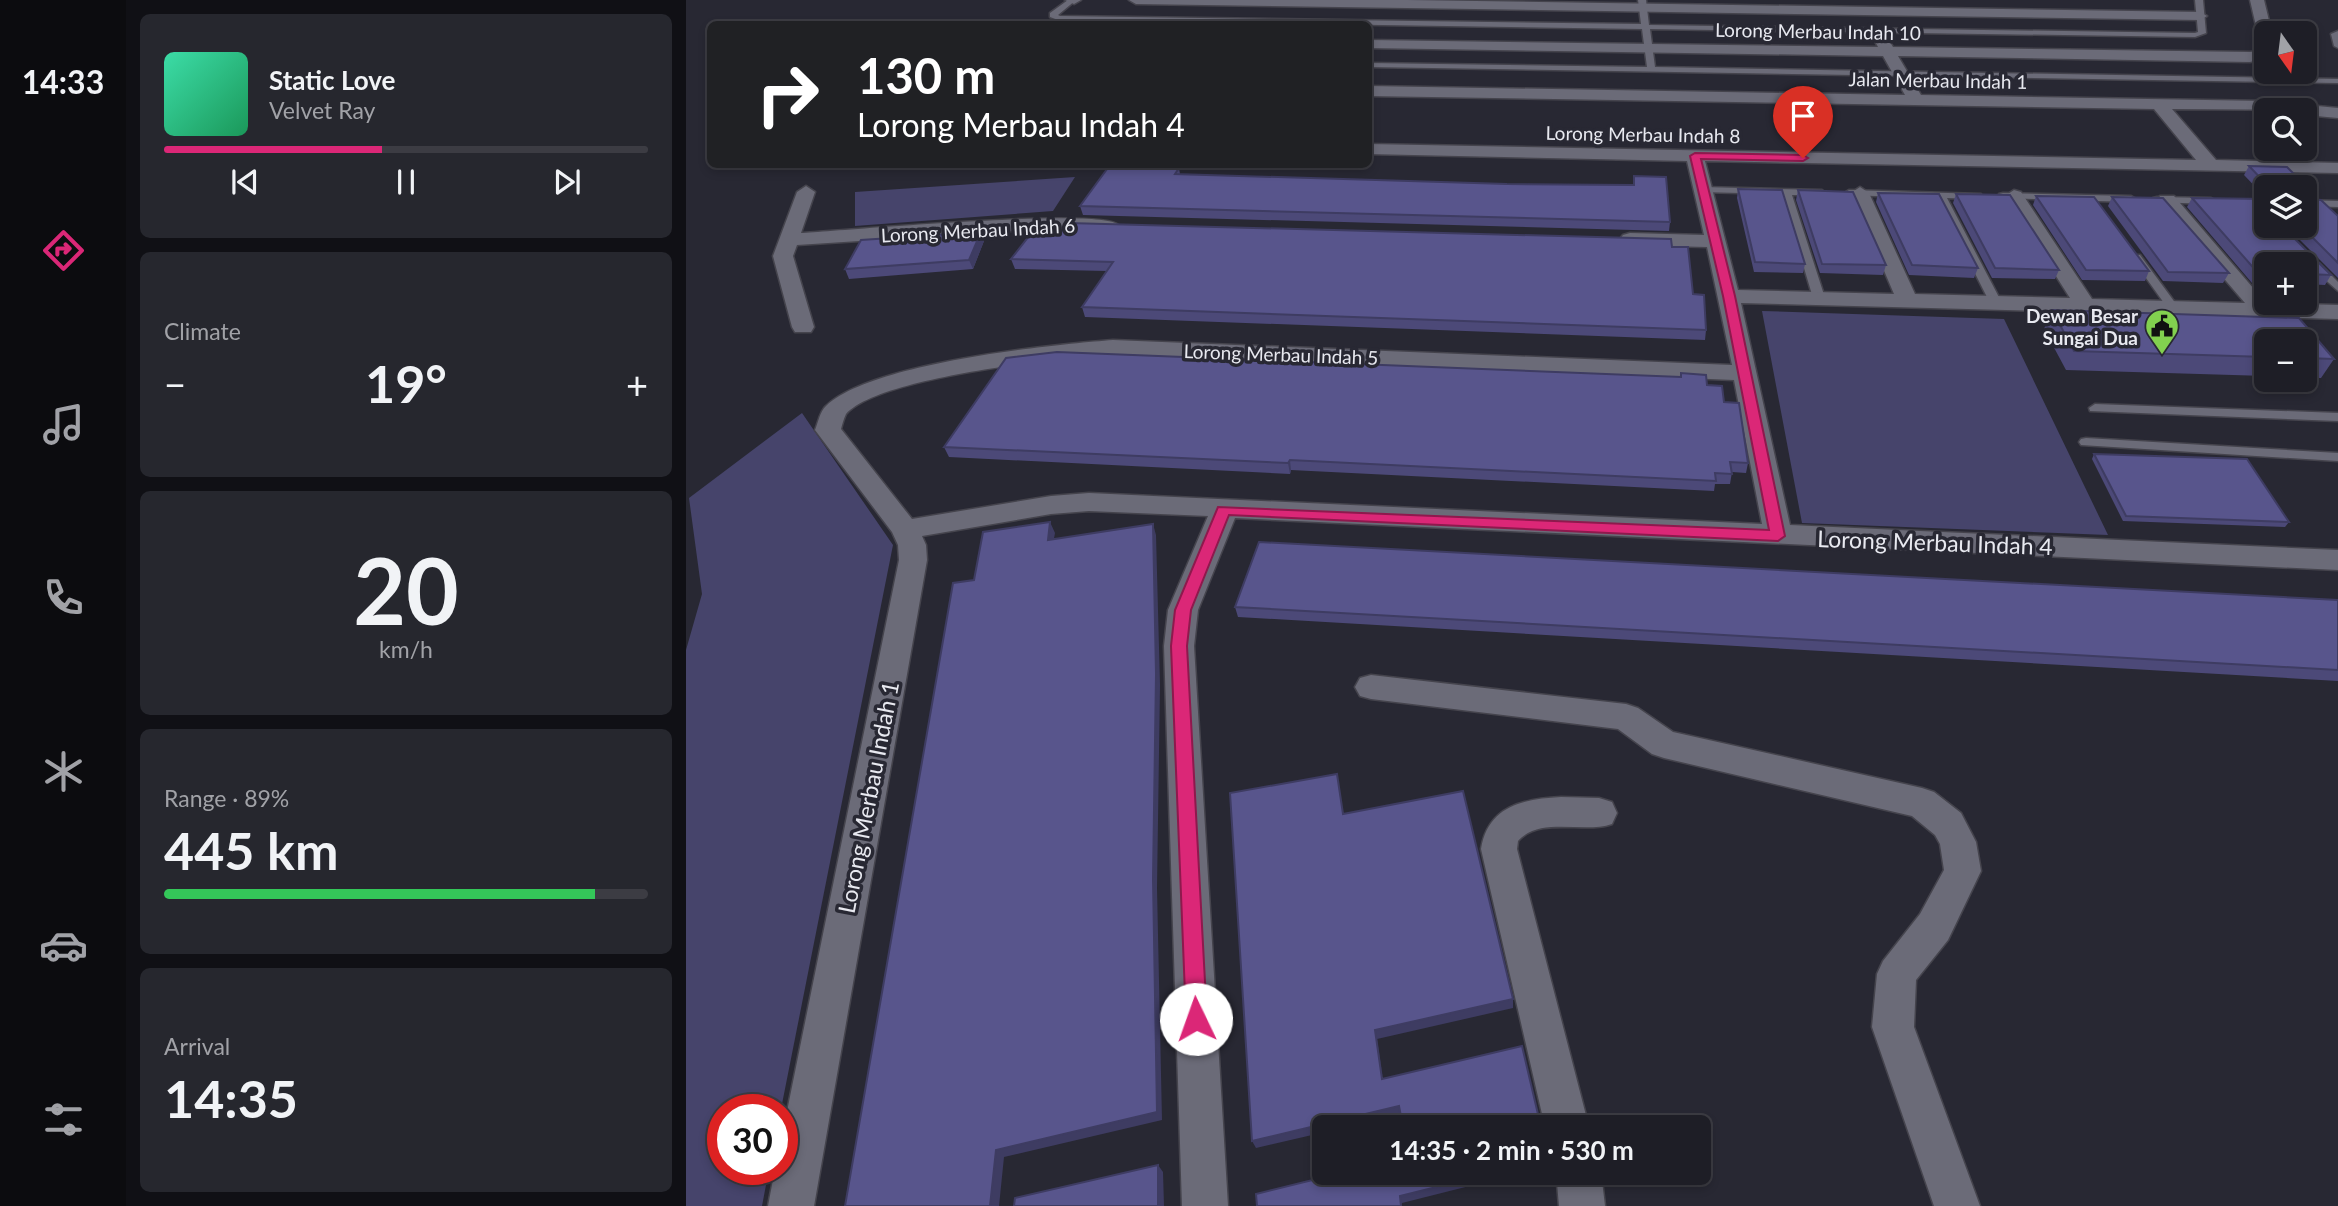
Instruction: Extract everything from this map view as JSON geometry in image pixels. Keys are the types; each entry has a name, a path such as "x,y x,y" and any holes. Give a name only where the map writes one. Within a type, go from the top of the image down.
{"street":[{"path":"1136,0 1863,6 2200,16"},
{"path":"2257,0 2262,21"},
{"path":"1863,6 1916,101"},
{"name":"Lorong Merbau Indah 10","path":"1372,44 2254,56"},
{"name":"Jalan Merbau Indah 1","path":"1372,91 2264,106 2338,113"},
{"path":"2159,105 2210,165"},
{"name":"Lorong Merbau Indah 8","path":"1372,149 2338,168"},
{"path":"1695,156 1729,296 1778,536"},
{"path":"803,327 783,256 806,192"},
{"path":"1860,193 1907,300"},
{"path":"2014,196 2085,305"},
{"path":"2168,200 2254,300"},
{"name":"Lorong Merbau Indah 6","path":"788,240 1046,223 1130,226"},
{"path":"1617,239 1714,241"},
{"path":"1729,296 2254,310"},
{"path":"2317,311 2338,312"},
{"name":"Lorong Merbau Indah 5","path":"829,415 853,397 886,386 981,362 1068,349 1163,349 1745,373"},
{"name":"Lorong Merbau Indah 1","path":"791,1206 913,560 912,545 905,529 828,430 826,422 829,415"},
{"name":"Lorong Merbau Indah 4","path":"905,529 1051,505 1089,502 2338,560"},
{"path":"1205,1206 1179,646 1183,610 1224,510"},
{"path":"1371,687 1626,716 1664,744 1922,803 1948,824 1958,842 1963,871 1934,927 1897,974 1893,1027 1957,1206"},
{"path":"1564,1115 1499,849 1502,833 1516,821 1534,814 1600,813"},
{"path":"1580,1185 1582,1206"}],"lane":[{"path":"1073,0 1053,15 1058,18 1259,21 1270,1"},
{"path":"1372,24 2195,35 2202,33 2199,0"},
{"path":"1643,5 1651,70"},
{"path":"2338,33 2334,34 2338,46"},
{"path":"1372,65 2338,81"},
{"path":"1703,190 2229,202"},
{"path":"1786,191 1819,298"},
{"path":"1940,195 1996,303"},
{"path":"2093,198 2101,209"},
{"path":"2317,203 2338,204"},
{"path":"2125,242 2173,308"},
{"path":"2317,266 2338,288"},
{"path":"2095,408 2338,417"},
{"path":"2086,442 2338,457"}],"shaded area":[{"path":"1075,177 1053,211 855,226 855,192"},
{"path":"1762,311 2004,319 2108,535 1802,523"},
{"path":"802,413 893,545 784,1094 707,1094 707,1185 766,1185 762,1206 686,1206 686,650 702,594 689,498"}],"building":[{"path":"2249,166 2287,167 2295,175 2258,175"},
{"path":"1108,168 1179,168 1175,174 1507,184 1634,185 1634,176 1666,177 1670,222 1080,206"},
{"path":"1738,189 1782,190 1805,264 1755,262"},
{"path":"1798,190 1853,192 1886,265 1822,264"},
{"path":"1878,193 1939,194 1978,268 1912,265"},
{"path":"1956,194 2010,195 2059,270 1995,268"},
{"path":"2036,196 2094,197 2149,271 2086,270"},
{"path":"2112,197 2163,198 2229,273 2168,272"},
{"path":"2192,198 2254,199 2254,238 2294,238 2308,252 2254,252 2254,268"},
{"path":"2317,200 2321,200 2338,216 2338,263 2313,238 2317,238"},
{"path":"1068,223 1671,239 1672,247 1688,247 1693,294 1704,295 1706,330 1082,307 1113,262 1011,259 1033,231 1061,232"},
{"path":"981,232 969,260 845,269 861,240"},
{"path":"2317,261 2331,275 2317,274"},
{"path":"2052,310 2299,318 2308,329 2254,329 2254,357 2074,351"},
{"path":"2317,339 2334,359 2317,358"},
{"path":"1057,352 1681,377 1681,373 1706,375 1707,385 1722,386 1724,402 1739,403 1748,463 1730,462 1732,474 1715,473 1716,481 1290,460 1288,463 944,447 1006,358"},
{"path":"2094,454 2247,459 2289,522 2126,516"},
{"path":"1050,522 1048,540 1153,524 1156,674 1153,879 1157,1112 996,1150 990,1206 845,1206 953,583 974,580 983,532"},
{"path":"1259,542 2338,600 2338,670 1235,607"},
{"path":"1337,774 1343,814 1463,791 1513,999 1375,1030 1382,1079 1522,1046 1538,1115 1401,1115 1399,1106 1361,1115 1312,1115 1312,1127 1252,1141 1230,793"},
{"path":"1158,1165 1158,1206 1014,1206 1015,1198"},
{"path":"1312,1180 1312,1185 1444,1185 1400,1196 1401,1206 1257,1206 1256,1194"}],"place":[{"name":"Dewan Besar Sungai Dua","path":"2162,356"}],"route":[{"path":"1196,1019 1179,646 1183,610 1224,510 1778,536 1729,296 1695,156 1803,158"}]}
